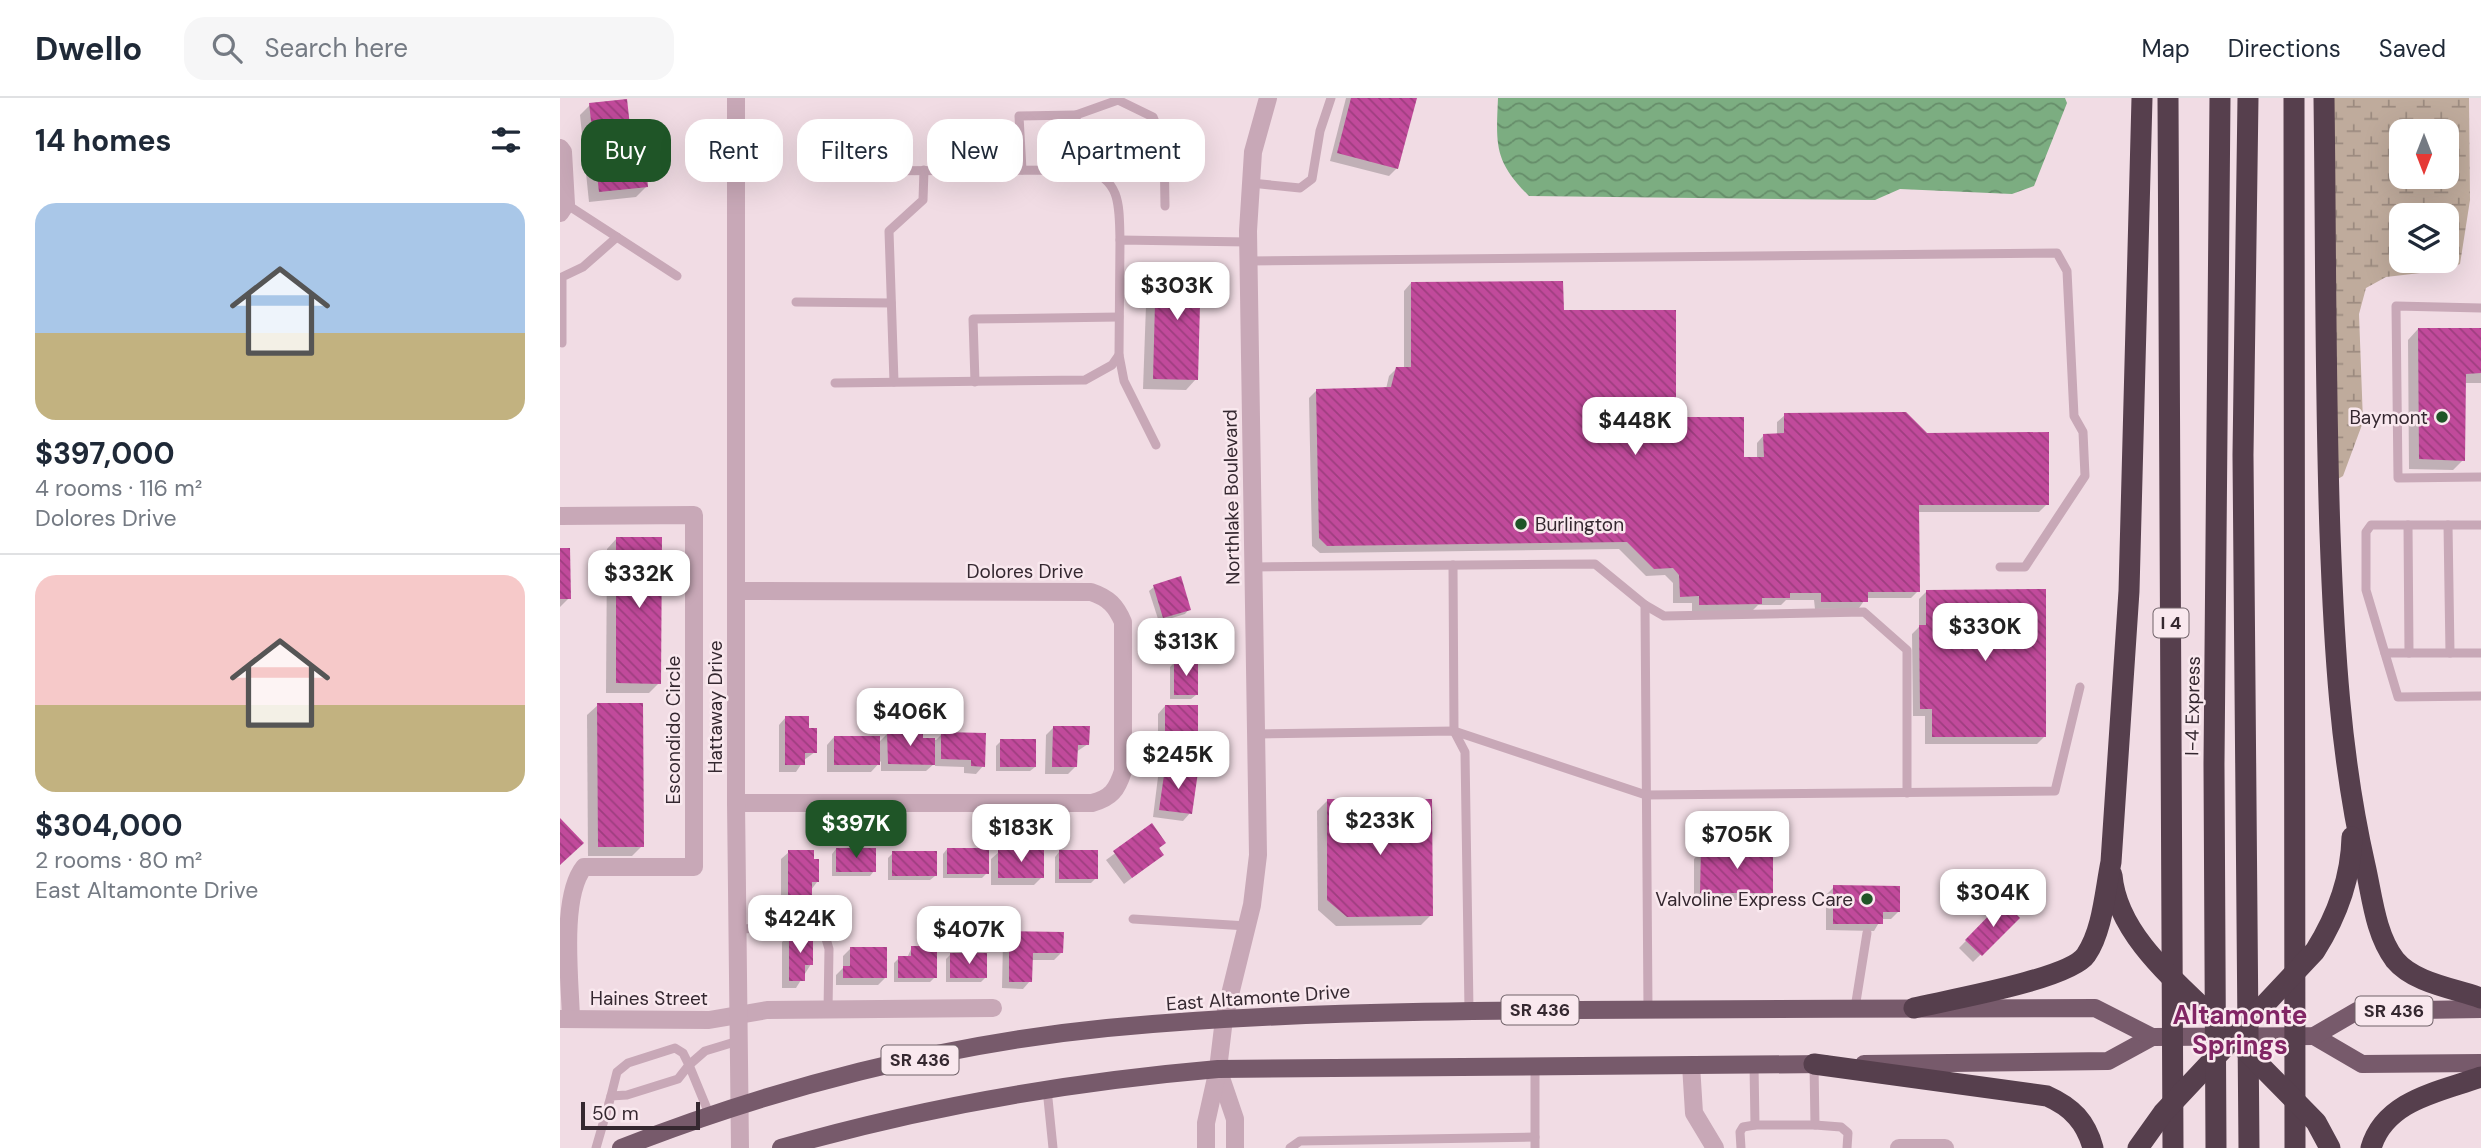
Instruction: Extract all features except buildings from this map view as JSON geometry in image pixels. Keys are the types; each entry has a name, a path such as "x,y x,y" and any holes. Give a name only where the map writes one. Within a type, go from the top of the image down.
{"highway":[{"path":"1914,1008 2044,977 2076,966 2092,944 2110,862 2129,591 2142,98"},
{"name":"I 4","path":"2168,98 2173,1148"},
{"name":"I-4 Express","path":"2216,1148 2214,764 2220,98"},
{"path":"2248,98 2243,455 2249,1148"},
{"path":"2294,98 2295,1148"},
{"path":"2324,98 2326,434 2334,654 2352,810 2378,921 2396,960 2407,971 2422,979 2481,998"},
{"path":"2138,1148 2150,1128 2315,951 2329,929 2343,895 2351,849 2352,810"},
{"path":"2110,862 2113,884 2124,914 2151,955 2316,1122 2330,1148"},
{"path":"1814,1064 2047,1096 2080,1117 2093,1148"},
{"path":"2371,1148 2378,1128 2397,1110 2481,1076"}],"main road":[{"name":"East Altamonte Drive","path":"621,1148 710,1116 821,1082 986,1045 1104,1028 1371,1011 1914,1008"},
{"name":"SR 436","path":"1914,1008 2095,1008 2152,1037 2314,1036 2357,1011 2481,1009"},
{"path":"2314,1036 2362,1064 2481,1063"},
{"name":"SR 436","path":"781,1148 971,1100 1218,1069 2108,1061 2152,1037"}],"street":[{"name":"Hattaway Drive","path":"736,98 736,803 740,1148"},
{"name":"Northlake Boulevard","path":"1206,1148 1206,1123 1218,1069 1224,1019 1247,926 1258,855 1248,242 1253,152 1268,98"},
{"path":"560,148 564,152 563,209"},
{"name":"Escondido Circle","path":"560,516 694,515 694,867 584,867 575,878 569,913 565,1019"},
{"name":"Dolores Drive","path":"736,591 1091,592 1106,597 1117,608 1123,622 1123,771 1119,786 1107,798 1091,803 736,803"},
{"name":"Haines Street","path":"565,1019 709,1020 764,1010 993,1008"},
{"path":"1691,1065 1694,1113 1715,1148"},
{"path":"1218,1069 1235,1119 1236,1148"},
{"path":"1899,1148 1945,1148"}],"lane":[{"path":"1251,183 1300,188 1312,179 1320,131 1331,98"},
{"path":"1019,119 1019,116 1076,115 1118,100 1154,119"},
{"path":"1076,115 1076,119"},
{"path":"894,382 889,231 923,201 924,170 913,170"},
{"path":"1110,182 1116,194 1120,240 1119,355 1124,381 1156,446"},
{"path":"1164,182 1164,206"},
{"path":"563,209 617,237 677,276"},
{"path":"562,343 562,277 583,267 617,237"},
{"path":"1120,240 1248,242"},
{"path":"1248,261 2057,253 2067,271 2074,416 2083,432 2085,476 2025,567 2000,567"},
{"path":"796,302 891,303"},
{"path":"2481,308 2396,306 2398,478 2481,477"},
{"path":"975,382 973,319 1119,317"},
{"path":"835,383 1086,380 1112,365 1119,355"},
{"path":"2481,525 2371,525 2366,532 2366,590 2398,696 2481,696"},
{"path":"2408,525 2409,653"},
{"path":"2448,525 2450,653"},
{"path":"1253,567 1595,564 1645,605 1664,616 1864,612 1907,650 1908,793"},
{"path":"1453,565 1454,731 1465,752 1469,1010"},
{"path":"1645,605 1648,1009"},
{"path":"2385,653 2481,653"},
{"path":"1256,734 1454,731 1646,795 2055,792 2080,687"},
{"path":"1133,919 1247,926"},
{"path":"737,929 809,926 824,932 829,949 828,1010"},
{"path":"1855,1008 1867,933"},
{"path":"611,1097 678,1079 705,1051 738,1041"},
{"path":"596,1148 617,1072 628,1063 675,1048 683,1053 710,1116"},
{"path":"1814,1064 1815,1125"},
{"path":"1754,1065 1755,1125"},
{"path":"1290,1148 1300,1141 1535,1143 1535,1066"},
{"path":"1046,1089 1053,1148"},
{"path":"1741,1148 1740,1132 1743,1127 1815,1125 1841,1127 1848,1133 1847,1148"}],"green space":[{"path":"2332,98 2469,98 2470,200 2460,264 2459,203 2389,203 2389,273 2420,273 2386,277 2366,288 2359,314 2363,422 2343,476 2336,480"}],"water":[{"path":"1498,98 2065,98 2067,103 2034,186 2012,194 1900,189 1875,200 1529,196 1503,162 1497,128"}],"place":[{"name":"Baymont","path":"2442,417"},
{"name":"Burlington","path":"1521,524"},
{"name":"Valvoline Express Care","path":"1867,899"}],"district":[{"name":"Altamonte Springs","path":"2240,1030"}]}
